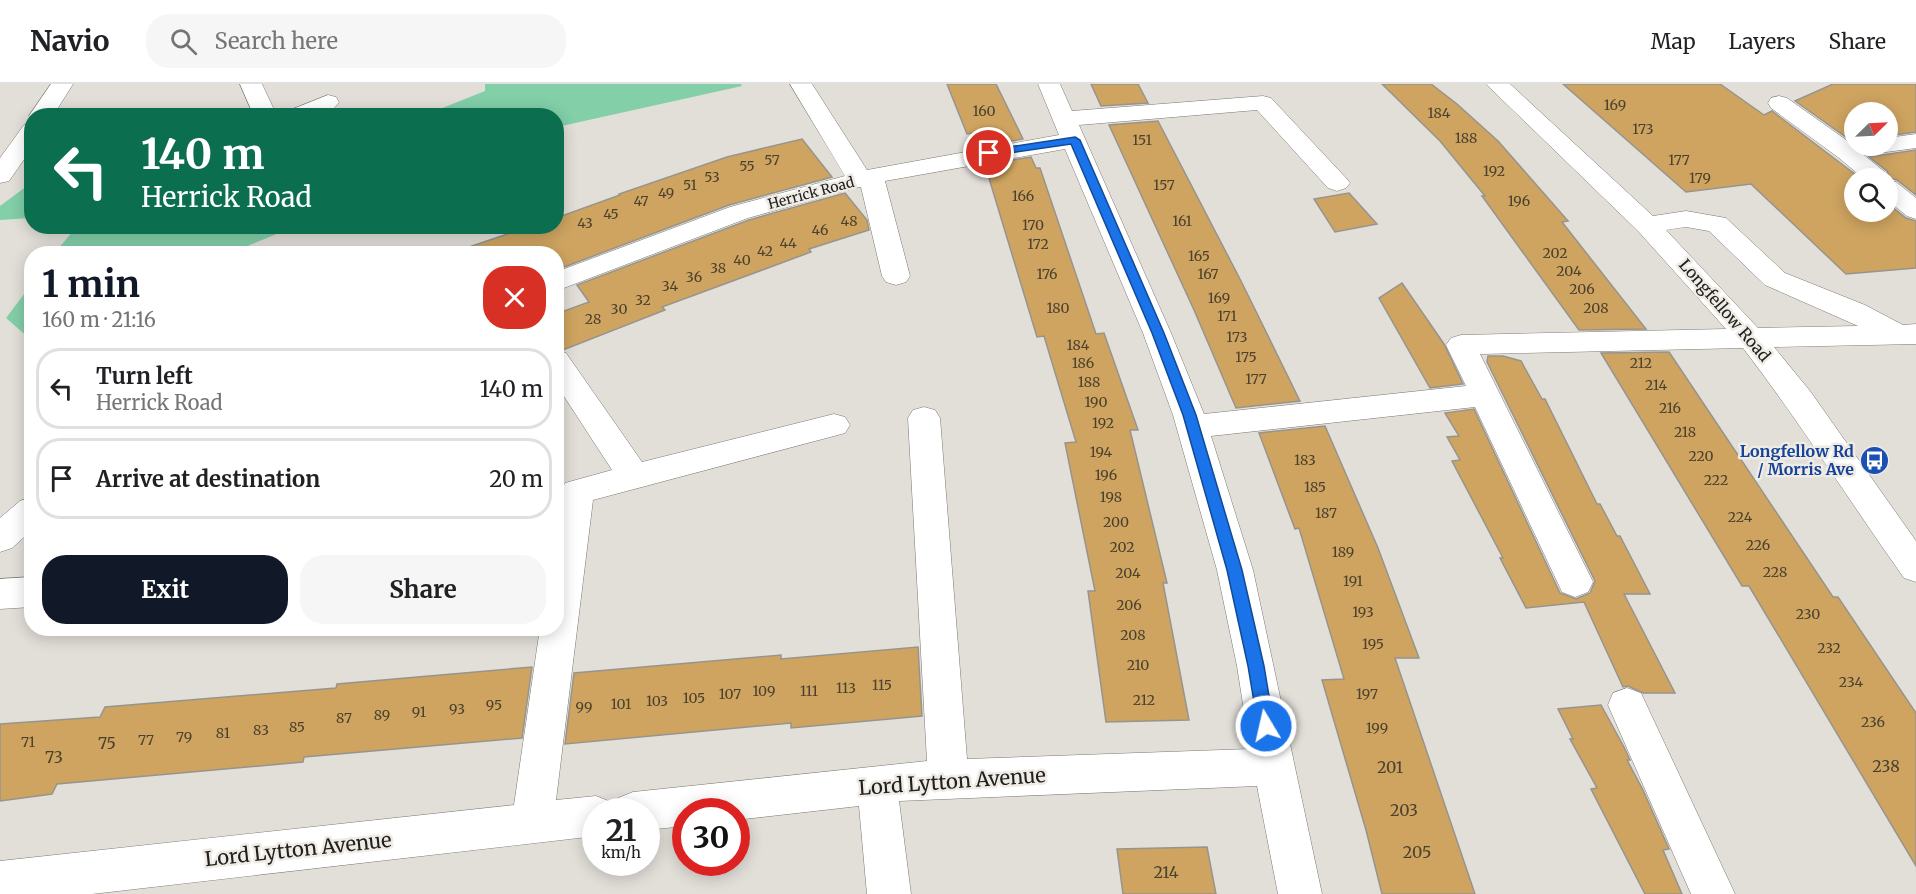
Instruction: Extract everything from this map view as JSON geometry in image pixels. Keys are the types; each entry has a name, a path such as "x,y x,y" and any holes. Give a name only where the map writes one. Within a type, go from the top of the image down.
{"street":[{"path":"46,108 63,84"},
{"path":"251,84 262,108"},
{"path":"801,84 865,178 896,276"},
{"path":"1049,84 1158,333 1192,427 1234,570 1256,666 1273,766 1300,894"},
{"path":"1246,84 1337,183"},
{"name":"Longfellow Road","path":"1497,84 1647,225 1712,292 1799,399 1861,492 1916,568"},
{"path":"314,108 328,102"},
{"name":"Herrick Road","path":"564,279 735,214 800,194 865,178 989,153 1070,130 1263,103"},
{"path":"1779,103 1844,150"},
{"path":"1898,143 1916,141"},
{"path":"14,166 24,146"},
{"path":"1851,156 1865,168"},
{"path":"1898,196 1916,211"},
{"path":"1647,225 1686,219 1717,224 1775,279 1908,334"},
{"path":"1575,582 1461,345 1908,334"},
{"path":"564,372 634,476"},
{"path":"1192,427 1484,395"},
{"path":"924,418 948,778"},
{"path":"564,588 577,492 834,424"},
{"path":"0,538 24,517"},
{"path":"0,594 24,592"},
{"path":"532,823 557,636"},
{"path":"1627,705 1713,894"},
{"name":"Lord Lytton Avenue","path":"660,809 948,778 1273,766"},
{"path":"877,784 889,894"},
{"name":"Lord Lytton Avenue","path":"0,883 121,881 582,818"}],"green space":[{"path":"485,84 741,84 742,86 564,125 564,108 442,108 485,91"},
{"path":"24,188 24,218 0,220 0,206"},
{"path":"70,234 277,234 247,246 61,246"},
{"path":"24,294 24,334 6,318"}],"building":[{"path":"947,84 996,84 1023,139 979,147 974,133 967,134"},
{"path":"1091,84 1138,84 1148,103 1101,106"},
{"path":"1382,84 1431,84 1498,141 1568,221 1562,222 1646,329 1579,330 1482,196 1485,196 1440,141"},
{"path":"1563,84 1720,84 1764,115 1772,111 1847,168 1844,168 1844,222 1898,222 1898,212 1906,218 1916,221 1916,268 1846,274 1751,184 1686,192"},
{"path":"1833,84 1916,84 1916,132 1898,134 1898,102 1844,102 1844,136 1795,101"},
{"path":"1158,121 1300,401 1236,408 1194,310 1109,125"},
{"path":"802,139 832,177 729,205 564,267 564,246 472,246 507,234 564,234 564,215 727,157"},
{"path":"1916,150 1916,195 1898,181 1898,168 1883,168 1869,157 1898,156 1898,153"},
{"path":"1031,157 1036,168 1040,168 1096,334 1104,333 1138,430 1130,430 1167,583 1163,583 1189,720 1106,722 1088,591 1095,591 1065,443 1076,442 1044,336 1037,337 985,165"},
{"path":"845,193 867,220 869,230 809,249 811,252 662,307 665,310 564,350 564,311 589,302 577,285 749,220"},
{"path":"1349,193 1377,224 1335,232 1314,199"},
{"path":"1402,283 1444,344 1463,384 1430,388 1379,298"},
{"path":"1669,352 1833,597 1838,597 1916,713 1916,866 1749,586 1742,586 1601,353"},
{"path":"1488,356 1503,356 1521,361 1542,399 1545,399 1597,504 1600,504 1617,536 1620,536 1650,594 1624,594 1675,693 1643,693 1628,686 1623,687 1584,602 1526,608 1500,558 1503,558 1452,461 1460,460 1447,437 1459,436 1445,413 1474,409 1560,593 1576,599 1590,593 1595,581 1487,362"},
{"path":"1325,426 1378,548 1419,658 1395,658 1475,894 1382,894 1366,830 1322,680 1344,679 1299,528 1295,529 1259,433"},
{"path":"918,647 922,716 791,728 791,723 565,744 574,673 781,655 781,659"},
{"path":"532,667 522,738 304,757 303,762 57,784 52,794 0,801 0,724 100,717 105,707 336,688 337,684"},
{"path":"1601,705 1624,747 1630,760 1627,760 1669,849 1663,850 1682,894 1645,894 1591,789 1597,788 1570,739 1573,739 1558,709"},
{"path":"1207,847 1216,894 1123,894 1117,849"}],"place":[{"name":"Longfellow Rd / Morris Ave","path":"1875,460"}],"route":[{"path":"989,153 1075,140 1158,333 1189,415 1215,498 1234,570 1256,666 1266,726"}]}
